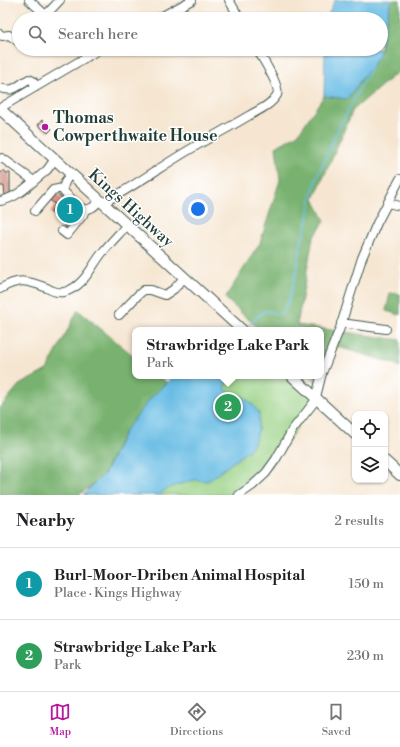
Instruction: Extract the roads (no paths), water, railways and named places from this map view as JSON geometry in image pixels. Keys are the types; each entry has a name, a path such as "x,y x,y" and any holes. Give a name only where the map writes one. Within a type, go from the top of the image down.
{"main road":[{"name":"Kings Highway","path":"0,108 239,327"},
{"path":"295,379 352,431"},
{"path":"388,464 400,475"}],"street":[{"path":"29,0 40,12"},
{"path":"51,12 60,0"},
{"path":"168,12 182,3 192,0"},
{"path":"229,0 236,12"},
{"path":"0,34 2,36 8,35 12,38"},
{"path":"0,108 56,76 86,56"},
{"path":"62,231 67,235 83,215 85,210 102,202 267,105 273,100 277,95 277,86 261,56"},
{"path":"0,88 13,90 29,79 33,81 36,87"},
{"path":"0,159 2,158 34,181"},
{"path":"0,201 9,198 27,188 55,159"},
{"path":"71,173 64,184 64,192 85,210"},
{"path":"324,368 374,228 400,179"},
{"path":"35,211 54,190 63,188"},
{"path":"388,203 400,206"},
{"path":"0,289 21,281 34,283 58,292 69,290 80,284 102,253 127,225"},
{"path":"119,315 144,290 151,290 165,295 174,289 184,278"},
{"path":"341,323 386,329"},
{"path":"239,495 252,486 266,473 276,459 288,436 315,401 320,379"}],"water":[{"path":"335,0 391,0 388,14 388,12 329,12"},
{"path":"325,56 379,56 347,99 324,96"},
{"path":"170,379 227,379 225,387 226,390 245,398 259,413 258,431 254,443 249,450 208,481 195,480 188,482 167,489 160,495 83,495 105,473 125,431 150,399"}],"waterway":[{"path":"248,327 265,311 281,314 288,302 295,279 301,245 317,177 339,127 371,65"}],"place":[{"name":"Thomas Cowperthwaite House","path":"45,127"},
{"name":"Burl-Moor-Driben Animal Hospital","path":"70,210"},
{"name":"Strawbridge Lake Park","path":"228,407"}]}
